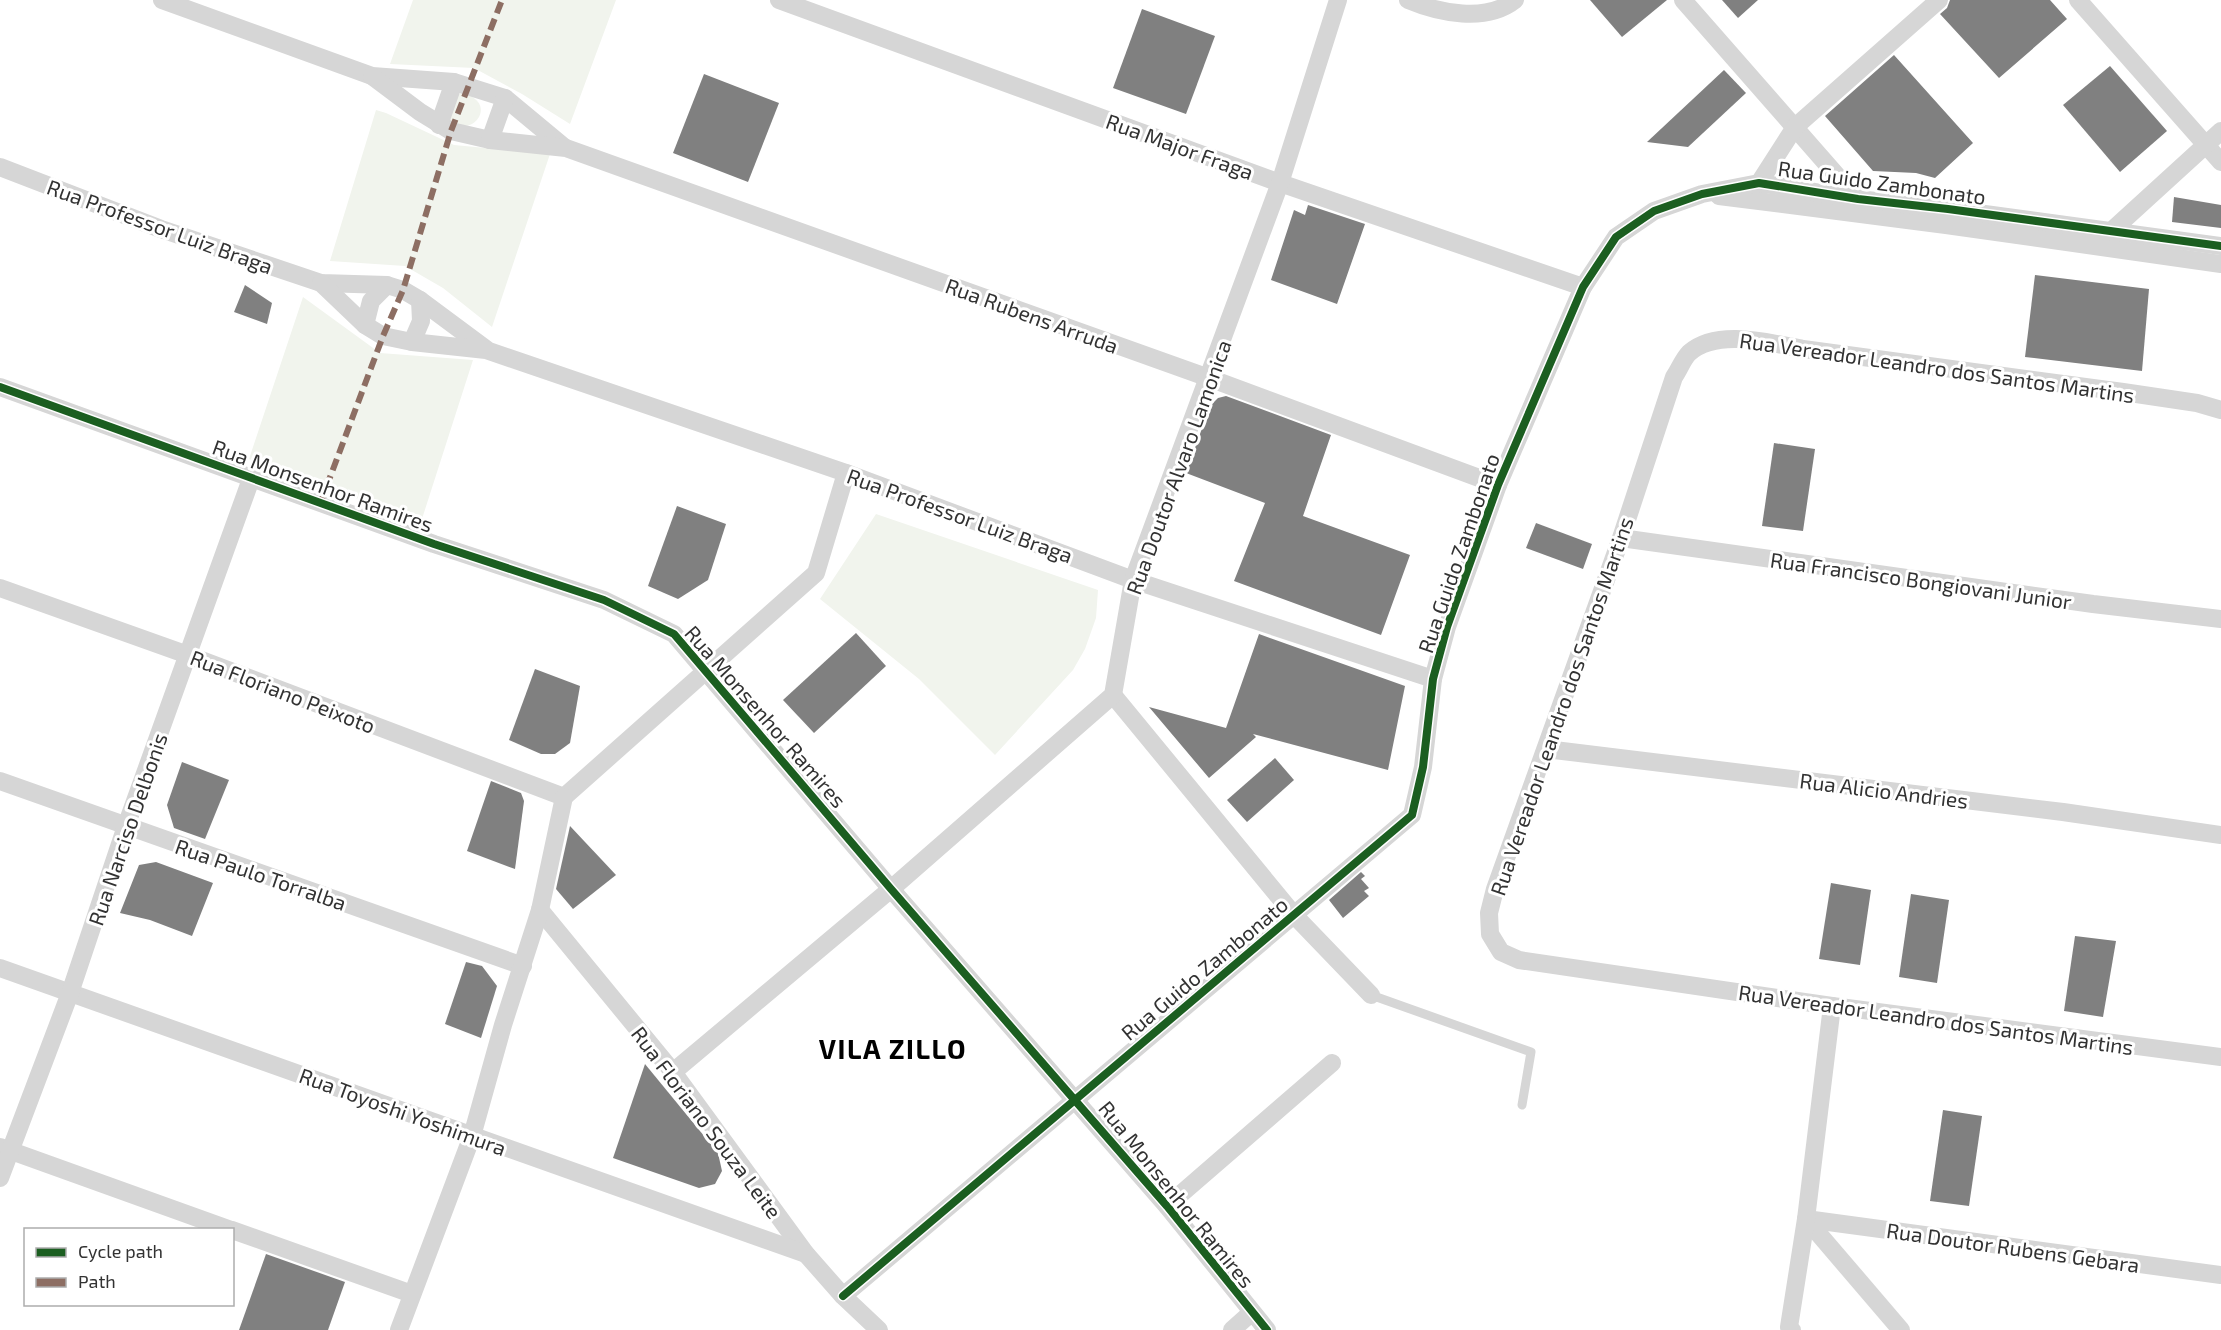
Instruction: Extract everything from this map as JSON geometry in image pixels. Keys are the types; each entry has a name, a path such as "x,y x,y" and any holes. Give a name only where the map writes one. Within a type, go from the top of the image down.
{"street":[{"name":"Rua Rubens Arruda","path":"162,0 372,76 454,82 505,98 566,148"},
{"name":"Rua Major Fraga","path":"778,0 1280,183 1583,286"},
{"name":"Rua Doutor Alvaro Lamonica","path":"1113,694 1133,580 1280,183 1338,0"},
{"path":"1407,0 1423,7 1460,14 1488,11 1515,0"},
{"path":"1683,0 1858,199 1868,215"},
{"path":"1756,192 1795,127 1939,0"},
{"path":"2078,0 2221,162"},
{"name":"Rua Rubens Arruda","path":"372,76 439,125 463,135 566,148 1209,378 1498,485"},
{"path":"439,125 454,82"},
{"path":"490,140 505,98"},
{"path":"2094,247 2221,131"},
{"name":"Rua Professor Luiz Braga","path":"0,167 161,229 321,283 387,285 403,290 420,300 486,350"},
{"name":"Rua Guido Zambonato","path":"1756,192 1868,215 1947,217 2112,231 2173,247 2221,264"},
{"name":"Rua Guido Zambonato","path":"843,1296 1412,815 1423,767 1433,679 1447,627 1498,485 1583,286 1616,237 1654,211 1702,194 1756,192 1858,199 2094,247 2221,246"},
{"name":"Rua Professor Luiz Braga","path":"321,283 365,325 383,336 412,342 486,350 846,473 1133,580 1433,679"},
{"path":"365,325 371,301 387,285"},
{"path":"412,342 421,321 420,300"},
{"name":"Rua Vereador Leandro dos Santos Martins","path":"2221,410 2197,403 1803,349 1763,341 1721,339 1704,343 1687,354 1674,377 1621,538 1495,889 1491,905 1490,934 1501,952 1519,960 1545,965 1832,1006 2221,1057"},
{"name":"Rua Monsenhor Ramires","path":"0,387 434,544 604,600 674,634 891,890 1077,1100 1167,1206 1267,1330"},
{"path":"399,1330 472,1136 503,1025 540,910 564,797 816,573 846,473"},
{"name":"Rua Narciso Delbonis","path":"0,1178 5,1149 70,993 126,826 251,479"},
{"name":"Rua Francisco Bongiovani Junior","path":"1621,538 2081,602 2221,619"},
{"name":"Rua Floriano Peixoto","path":"0,588 188,655 564,797"},
{"path":"673,1072 891,890 1113,694 1294,915 1371,995"},
{"name":"Rua Alicio Andries","path":"1546,749 2063,812 2221,835"},
{"name":"Rua Paulo Torralba","path":"0,781 523,966"},
{"name":"Rua Floriano Souza Leite","path":"540,910 673,1072 806,1254 843,1296 879,1330"},
{"name":"Rua Toyoshi Yoshimura","path":"0,968 806,1254"},
{"path":"1792,1330 1789,1327 1806,1219 1832,1006"},
{"path":"1167,1206 1332,1063"},
{"path":"5,1149 226,1228"},
{"path":"1806,1219 1901,1330"},
{"name":"Rua Doutor Rubens Gebara","path":"1806,1219 2221,1275"},
{"path":"234,1231 412,1294"},
{"path":"1232,1330 1251,1313"}],"lane":[{"path":"1371,995 1531,1052 1522,1105"}],"shaded area":[{"path":"413,0 616,0 570,124 474,68 390,64"},
{"path":"462,93 474,98 480,105 481,112 478,119 465,126 456,125 448,118 456,95"},
{"path":"376,110 454,145 550,154 492,327 443,288 405,266 330,261"},
{"path":"303,297 380,353 473,360 421,522 249,459"},
{"path":"876,514 1098,590 1096,618 1085,649 1073,670 995,755 919,679 820,599"}],"building":[{"path":"1590,0 1667,0 1622,37"},
{"path":"1722,0 1758,0 1738,18"},
{"path":"1950,0 2050,0 2067,19 1999,78 1940,14 1947,8"},
{"path":"1142,9 1215,36 1186,114 1113,88"},
{"path":"1894,55 1973,143 1935,178 1916,173 1873,171 1825,116"},
{"path":"2110,66 2167,131 2120,172 2063,105"},
{"path":"1724,70 1746,93 1688,147 1647,142"},
{"path":"704,74 779,103 748,182 673,153"},
{"path":"2174,197 2221,205 2221,228 2172,222"},
{"path":"1308,205 1365,224 1337,304 1271,280 1294,210 1305,215"},
{"path":"2035,275 2149,289 2142,371 2025,357"},
{"path":"245,285 272,303 267,324 234,312"},
{"path":"1226,396 1331,435 1303,516 1410,555 1381,635 1234,581 1265,503 1186,473 1210,406 1218,398"},
{"path":"1774,443 1815,449 1803,531 1762,526"},
{"path":"677,506 726,524 708,580 678,599 648,586"},
{"path":"1536,523 1592,544 1583,569 1526,548"},
{"path":"856,633 886,666 814,733 783,700"},
{"path":"1259,634 1405,686 1388,770 1253,734 1256,737 1209,778 1149,707 1226,728"},
{"path":"535,669 580,686 570,743 555,754 541,754 509,740"},
{"path":"1275,758 1294,780 1247,822 1227,800"},
{"path":"182,762 229,780 205,839 174,828 167,805"},
{"path":"491,781 521,793 524,801 515,869 467,851"},
{"path":"570,826 616,875 573,909 556,889"},
{"path":"156,862 213,883 192,936 150,920 120,913 139,865"},
{"path":"1361,872 1365,876 1361,879 1369,888 1364,891 1369,896 1343,918 1329,900"},
{"path":"1831,883 1871,890 1860,965 1819,959"},
{"path":"1911,894 1949,900 1937,983 1899,977"},
{"path":"2075,936 2116,941 2103,1017 2064,1011"},
{"path":"466,962 482,966 497,986 481,1038 445,1024"},
{"path":"645,1064 718,1153 722,1171 715,1184 699,1188 613,1158"},
{"path":"1943,1110 1982,1116 1969,1206 1930,1201"},
{"path":"266,1254 345,1282 328,1330 239,1330"}],"marked path":[{"path":"320,504 383,336 403,290 451,131 502,0"}],"cycle path":[{"path":"843,1296 1412,815 1423,767 1433,679 1447,627 1498,485 1583,287 1616,237 1654,211 1702,194 1759,183 1858,199 2221,246"},
{"path":"0,387 434,544 604,600 674,634 891,889 1167,1206 1267,1330"}],"district":[{"name":"VILA ZILLO","path":"893,1048"}]}
